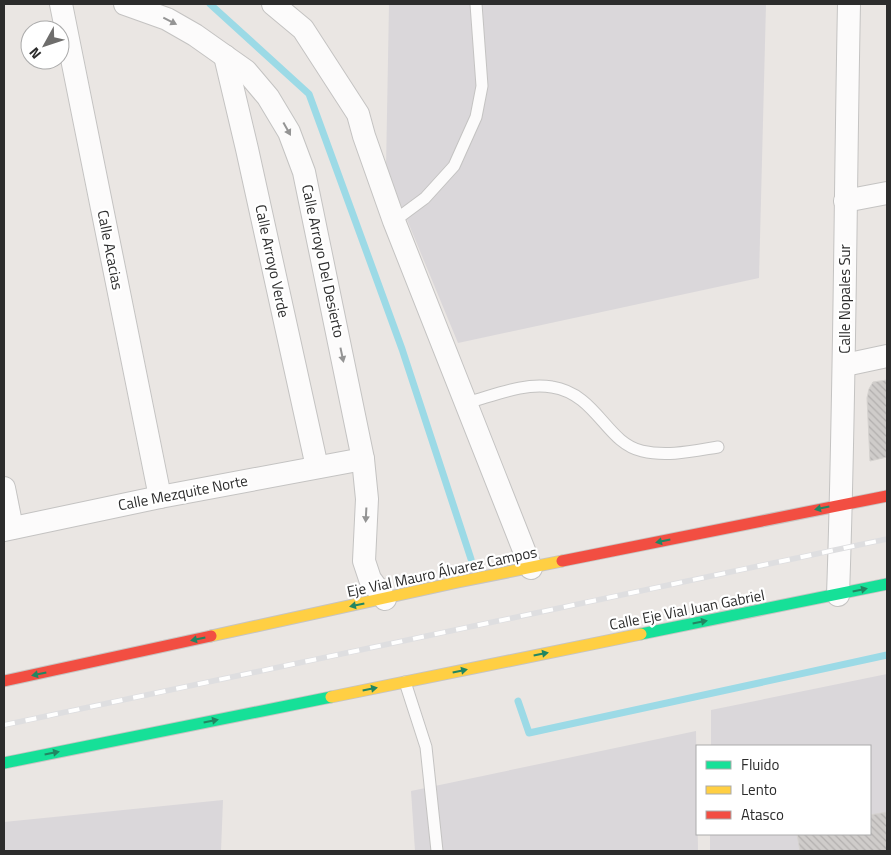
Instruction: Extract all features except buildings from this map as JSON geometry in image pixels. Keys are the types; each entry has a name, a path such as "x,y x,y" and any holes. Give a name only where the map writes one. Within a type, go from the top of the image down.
{"main road":[{"name":"Eje Vial Mauro Álvarez Campos","path":"4,681 458,582 887,496"},
{"name":"Calle Eje Vial Juan Gabriel","path":"405,682 887,584"},
{"path":"4,763 405,682"}],"street":[{"name":"Calle Acacias","path":"61,4 160,497"},
{"name":"Calle Arroyo Del Desierto","path":"125,4 168,19 195,35 246,71 268,97 290,132 304,172 363,459 367,498 364,561 370,579 395,597"},
{"path":"273,4 303,29 358,114 394,221 532,568"},
{"name":"Calle Nopales Sur","path":"838,594 845,366 845,200 849,4"},
{"name":"Calle Arroyo Verde","path":"225,56 248,150 317,467"},
{"path":"845,200 887,193"},
{"path":"845,366 887,356"},
{"name":"Calle Mezquite Norte","path":"8,529 160,497 363,459"},
{"path":"4,488 8,529"}],"lane":[{"path":"394,221 426,198 454,166 476,117 482,86 476,4"},
{"path":"466,403 528,387 552,386 576,394 597,413 626,445 641,451 666,455 718,447"},
{"path":"405,682 426,748 437,851"}],"shaded area":[{"path":"389,4 766,4 759,278 458,343 386,169"},
{"path":"887,674 887,851 710,851 710,835 871,835 871,745 711,745 711,710"},
{"path":"696,731 696,835 698,835 698,851 415,851 411,791"},
{"path":"223,800 221,851 4,851 4,822"}],"waterway":[{"path":"210,4 309,94 402,349 471,559"},
{"path":"518,701 529,733 887,655"}],"railway":[{"path":"4,725 887,539"}],"traffic: fast":[{"path":"641,634 887,584"},
{"path":"4,763 331,697"}],"traffic: slow":[{"path":"211,636 562,561"},
{"path":"331,697 641,634"}],"traffic: jam":[{"path":"562,561 887,496"},
{"path":"4,681 211,636"}]}
